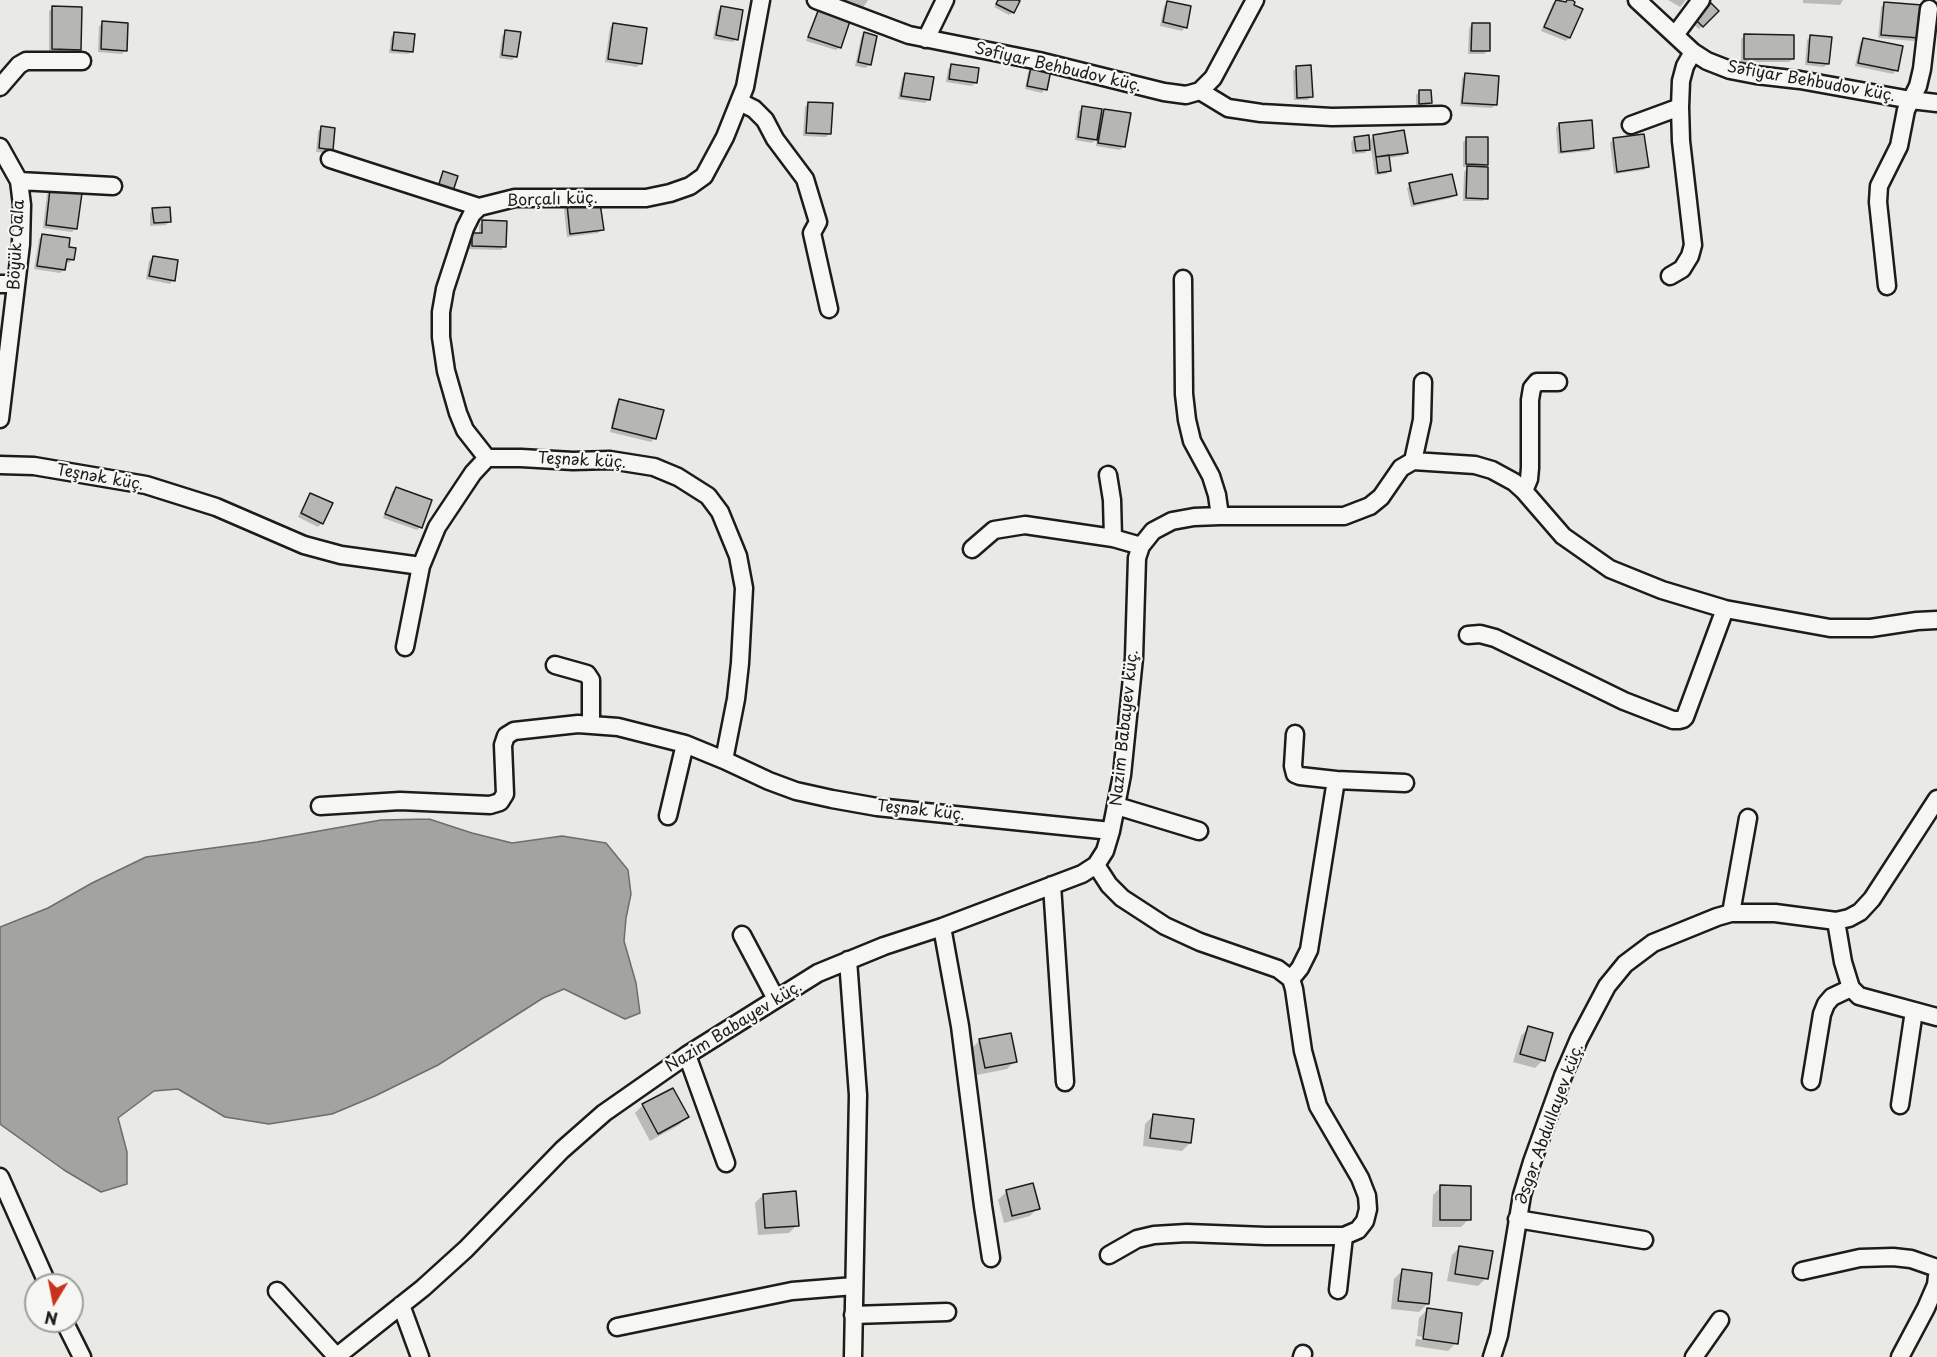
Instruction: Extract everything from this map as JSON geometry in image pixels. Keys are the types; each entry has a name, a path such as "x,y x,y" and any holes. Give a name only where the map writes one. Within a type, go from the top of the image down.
{"street":[{"name":"Borçalı küç.","path":"479,207 515,198 646,198 690,186 704,176 745,87 761,0"},
{"name":"Səfiyar Behbudov küç.","path":"816,0 896,31 926,39 1039,62 1164,92 1186,95 1200,91"},
{"path":"926,39 945,0"},
{"path":"1255,0 1213,78 1200,91 1222,105 1261,113 1332,117 1442,115"},
{"name":"Səfiyar Behbudov küç.","path":"1637,0 1693,52 1707,61 1730,70 1937,103"},
{"path":"1675,35 1701,0"},
{"path":"1887,286 1878,201 1879,186 1899,146 1906,110 1918,86 1929,9"},
{"path":"1670,276 1682,269 1690,256 1693,245 1681,141 1680,107 1681,81 1685,66 1693,52"},
{"path":"0,87 19,65 26,61 82,62"},
{"path":"740,102 754,109 765,120 775,139 805,179 818,222 812,233 829,309"},
{"path":"1631,125 1680,107"},
{"name":"Böyük Qala","path":"0,147 19,181 22,205 21,234 8,284 0,419"},
{"path":"330,159 479,207 472,214 465,228 445,288 441,312 441,337 446,371 458,413 465,430 487,458 473,473 437,527 421,566 405,647"},
{"path":"19,181 113,186"},
{"path":"1183,279 1186,420 1192,441 1217,495 1220,516"},
{"path":"1413,461 1422,420 1423,382"},
{"path":"1524,491 1530,468 1532,388 1537,382 1558,382"},
{"name":"Teşnək küç.","path":"487,458 627,462 654,467 678,477 708,496 720,512 732,537 744,588 736,699 724,760 796,791 832,799 877,807 1111,831"},
{"path":"972,549 994,530 1025,525 1113,538 1141,546 1153,531 1172,521 1194,517 1344,516 1370,506 1381,497 1401,468 1413,461 1475,465 1504,476 1524,491 1563,536 1610,569 1662,590 1725,609 1840,629 1871,628 1937,620"},
{"name":"Teşnək küç.","path":"0,465 34,466 146,485 216,507 304,545 341,555 421,566"},
{"path":"1108,475 1112,500 1113,538"},
{"name":"Nazim Babayev küç.","path":"336,1357 423,1288 466,1249 555,1157 604,1113 687,1055 819,974 848,960 1082,874 1096,865 1106,851 1117,806 1134,658 1137,558 1141,546"},
{"path":"1468,635 1480,634 1495,638 1624,701 1673,720 1679,720 1685,717 1725,609"},
{"path":"555,664 586,674 591,680 591,724"},
{"path":"320,806 400,801 490,805 500,802 505,794 503,745 506,735 514,731 591,724 618,727 685,744 724,760"},
{"path":"1295,734 1293,766 1295,774 1336,780 1406,783"},
{"path":"668,816 685,744"},
{"path":"1291,979 1300,968 1309,950 1336,780"},
{"path":"1937,799 1872,899 1860,912 1850,918 1836,921 1843,962 1851,988 1859,996 1937,1017"},
{"path":"1117,806 1199,831"},
{"path":"1731,913 1748,818"},
{"path":"1096,865 1109,885 1122,897 1165,926 1200,942 1278,969 1291,979 1303,1051 1318,1106 1360,1178 1367,1196 1368,1209 1365,1221 1358,1230 1344,1236 1187,1233 1154,1235 1137,1239 1109,1255"},
{"path":"1052,885 1065,1082"},
{"name":"Əsgər Abdullayev küç.","path":"1492,1357 1499,1335 1521,1195 1563,1076 1579,1039 1607,986 1625,964 1653,943 1731,913 1775,913 1836,921"},
{"path":"942,927 960,1026 982,1206 991,1258"},
{"path":"742,935 777,999"},
{"path":"848,960 858,1095 853,1357"},
{"path":"1811,1082 1822,1014 1826,1004 1832,997 1851,988"},
{"path":"1900,1105 1914,1011"},
{"path":"687,1055 726,1163"},
{"path":"0,1177 43,1273"},
{"path":"1517,1219 1644,1240"},
{"path":"1338,1290 1344,1236"},
{"path":"1802,1271 1860,1258 1893,1257 1911,1259 1937,1268"},
{"path":"1900,1357 1926,1308 1937,1276"},
{"path":"617,1327 792,1291 854,1286"},
{"path":"277,1291 336,1357"},
{"path":"401,1305 420,1357"},
{"path":"853,1315 947,1312"},
{"path":"1694,1357 1720,1320"},
{"path":"70,1333 82,1357"}],"shaded area":[{"path":"429,819 512,843 562,836 606,843 628,870 631,894 624,941 636,983 640,1013 625,1019 564,989 543,998 438,1065 332,1114 269,1124 225,1117 178,1089 154,1091 118,1118 127,1152 127,1184 101,1192 64,1170 0,1124 0,927 48,908 92,883 146,857 257,842 381,820"}],"building":[{"path":"998,0 1020,1 1014,13 996,4"},
{"path":"1556,0 1566,2 1572,0 1575,2 1574,5 1583,9 1570,38 1544,27"},
{"path":"1167,1 1191,6 1187,28 1163,22"},
{"path":"1884,2 1922,5 1919,38 1881,35"},
{"path":"1711,3 1719,11 1703,27 1695,19"},
{"path":"52,6 82,7 81,50 52,49"},
{"path":"721,6 743,10 738,40 716,35"},
{"path":"820,6 850,21 841,48 808,37"},
{"path":"102,21 128,23 127,51 101,49"},
{"path":"613,23 647,28 642,64 608,59"},
{"path":"1472,23 1490,23 1490,51 1471,51"},
{"path":"505,30 521,32 517,57 502,55"},
{"path":"394,32 415,34 413,52 392,50"},
{"path":"864,32 877,36 871,65 858,62"},
{"path":"1744,34 1794,35 1794,59 1744,59"},
{"path":"1810,35 1832,37 1829,64 1808,62"},
{"path":"1863,38 1903,46 1898,71 1858,63"},
{"path":"951,64 979,68 977,83 949,79"},
{"path":"1311,65 1313,97 1297,98 1296,66"},
{"path":"1031,67 1051,70 1047,90 1027,86"},
{"path":"905,73 934,77 930,100 901,96"},
{"path":"1465,73 1499,76 1497,105 1462,103"},
{"path":"1419,90 1431,90 1432,103 1419,104"},
{"path":"808,102 833,103 831,134 806,133"},
{"path":"1082,106 1102,109 1097,140 1078,137"},
{"path":"1104,109 1131,113 1125,147 1098,143"},
{"path":"1592,120 1594,148 1561,152 1559,123"},
{"path":"321,126 335,128 333,150 319,148"},
{"path":"1404,130 1408,153 1376,157 1373,135"},
{"path":"1644,134 1649,167 1617,172 1613,138"},
{"path":"1369,135 1370,150 1356,151 1354,137"},
{"path":"1466,137 1488,137 1488,165 1466,164"},
{"path":"1389,155 1391,171 1378,173 1376,157"},
{"path":"1467,166 1488,167 1488,199 1466,198"},
{"path":"443,171 458,176 453,191 438,187"},
{"path":"1452,174 1457,195 1414,204 1409,183"},
{"path":"50,189 82,193 77,229 46,225"},
{"path":"600,203 604,230 570,234 567,204"},
{"path":"170,207 171,222 154,223 152,208"},
{"path":"482,220 507,221 506,247 472,246 472,233 482,233"},
{"path":"42,234 70,238 69,247 76,248 74,260 67,259 65,270 37,266"},
{"path":"153,256 178,260 175,281 149,276"},
{"path":"619,399 664,410 656,439 612,428"},
{"path":"396,487 432,500 422,528 385,514"},
{"path":"310,493 333,503 323,524 301,513"},
{"path":"1528,1026 1553,1033 1545,1061 1520,1054"},
{"path":"1011,1033 1017,1062 985,1068 979,1039"},
{"path":"673,1088 689,1117 658,1134 642,1104"},
{"path":"1153,1114 1194,1119 1191,1143 1150,1138"},
{"path":"1033,1183 1040,1209 1012,1216 1006,1190"},
{"path":"1440,1185 1471,1186 1471,1220 1440,1220"},
{"path":"796,1191 799,1226 765,1228 763,1194"},
{"path":"1459,1246 1493,1251 1488,1279 1455,1274"},
{"path":"1402,1269 1432,1273 1429,1304 1398,1301"},
{"path":"1427,1308 1462,1313 1458,1344 1423,1339"}]}
